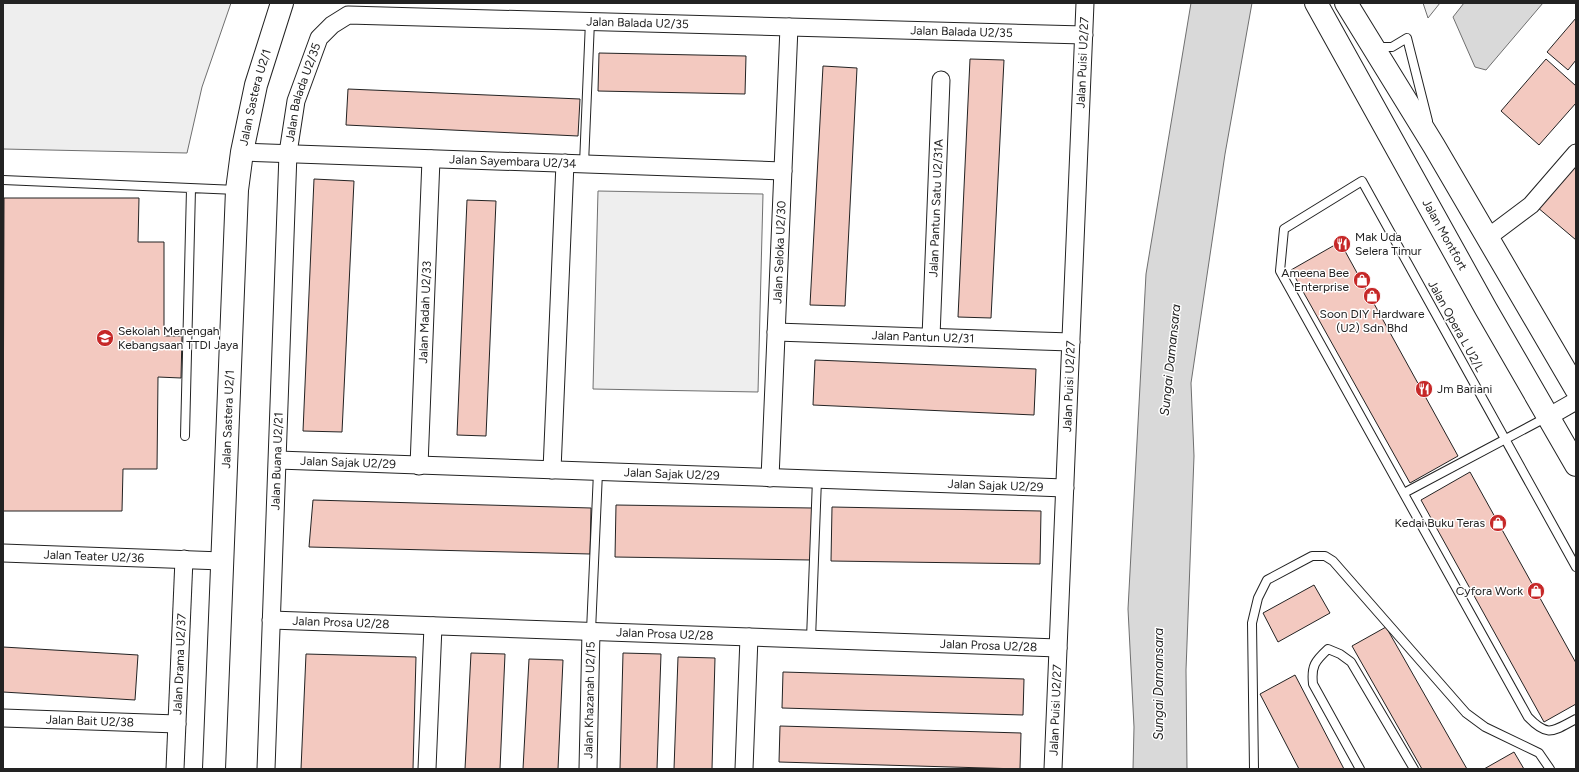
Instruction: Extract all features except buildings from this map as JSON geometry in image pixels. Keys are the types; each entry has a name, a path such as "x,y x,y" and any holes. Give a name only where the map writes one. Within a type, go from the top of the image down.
{"main road":[{"name":"Jalan Sastera U2/1","path":"214,769 237,190 242,152 256,85 282,3"},
{"path":"1346,3 1434,146 1576,389"},
{"name":"Jalan Montfort","path":"1320,10 1486,309 1576,465"}],"street":[{"name":"Jalan Puisi U2/27","path":"1053,769 1085,3"},
{"name":"Jalan Balada U2/35","path":"288,153 296,101 319,38 332,25 348,15 1084,35"},
{"name":"Jalan Seloka U2/30","path":"770,478 789,27"},
{"name":"Jalan Pantun Satu U2/31A","path":"931,337 941,80"},
{"name":"Jalan Sayembara U2/34","path":"242,152 783,171"},
{"name":"Jalan Buana U2/21","path":"266,769 270,620 278,460 288,153"},
{"path":"1487,238 1531,204 1576,153"},
{"name":"Jalan Madah U2/33","path":"419,466 432,158"},
{"path":"552,470 565,163"},
{"name":"Jalan Pantun U2/31","path":"776,332 1071,342"},
{"path":"1548,417 1576,401"},
{"name":"Jalan Sajak U2/29","path":"278,460 1065,488"},
{"name":"Jalan Teater U2/36","path":"3,553 222,561"},
{"name":"Jalan Drama U2/37","path":"175,769 184,559"},
{"name":"Jalan Prosa U2/28","path":"270,620 1058,648"},
{"path":"427,769 433,626"},
{"name":"Jalan Khazanah U2/15","path":"588,769 591,631"},
{"path":"744,769 749,637"},
{"name":"Jalan Bait U2/38","path":"3,718 177,724"}],"lane":[{"path":"584,164 590,21"},
{"path":"1372,46 1392,48 1408,38 1434,146"},
{"path":"3,180 237,190"},
{"name":"Jalan Opera L U2/L","path":"1404,493 1280,271 1284,229 1362,181 1576,567"},
{"path":"185,436 191,189"},
{"path":"1548,417 1404,493 1528,717 1539,729 1554,731 1576,719"},
{"path":"591,631 598,472"},
{"path":"810,639 817,479"},
{"path":"1254,769 1252,623 1258,598 1267,580 1312,556 1325,556 1333,561 1466,714 1485,727 1539,754 1550,769"},
{"path":"1360,769 1313,684 1312,674 1316,661 1328,650 1340,654 1351,662 1414,769"}],"shaded area":[{"path":"3,3 231,3 202,87 187,153 3,149"},
{"path":"1423,3 1440,3 1428,18"},
{"path":"598,191 763,194 758,392 593,389"}],"water":[{"name":"Sungai Damansara","path":"1191,3 1252,3 1225,154 1191,383 1194,456 1186,670 1187,769 1133,769 1134,727 1128,609 1146,274"},
{"path":"1464,3 1543,3 1486,70 1475,67 1453,17"}],"place":[{"name":"Mak Uda Selera Timur","path":"1342,244"},
{"name":"Ameena Bee Enterprise","path":"1362,280"},
{"name":"Soon DIY Hardware (U2) Sdn Bhd","path":"1372,296"},
{"name":"Sekolah Menengah Kebangsaan TTDI Jaya","path":"105,338"},
{"name":"Jm Bariani","path":"1424,389"},
{"name":"Kedai Buku Teras","path":"1498,523"},
{"name":"Cyfora Work","path":"1536,591"}]}
